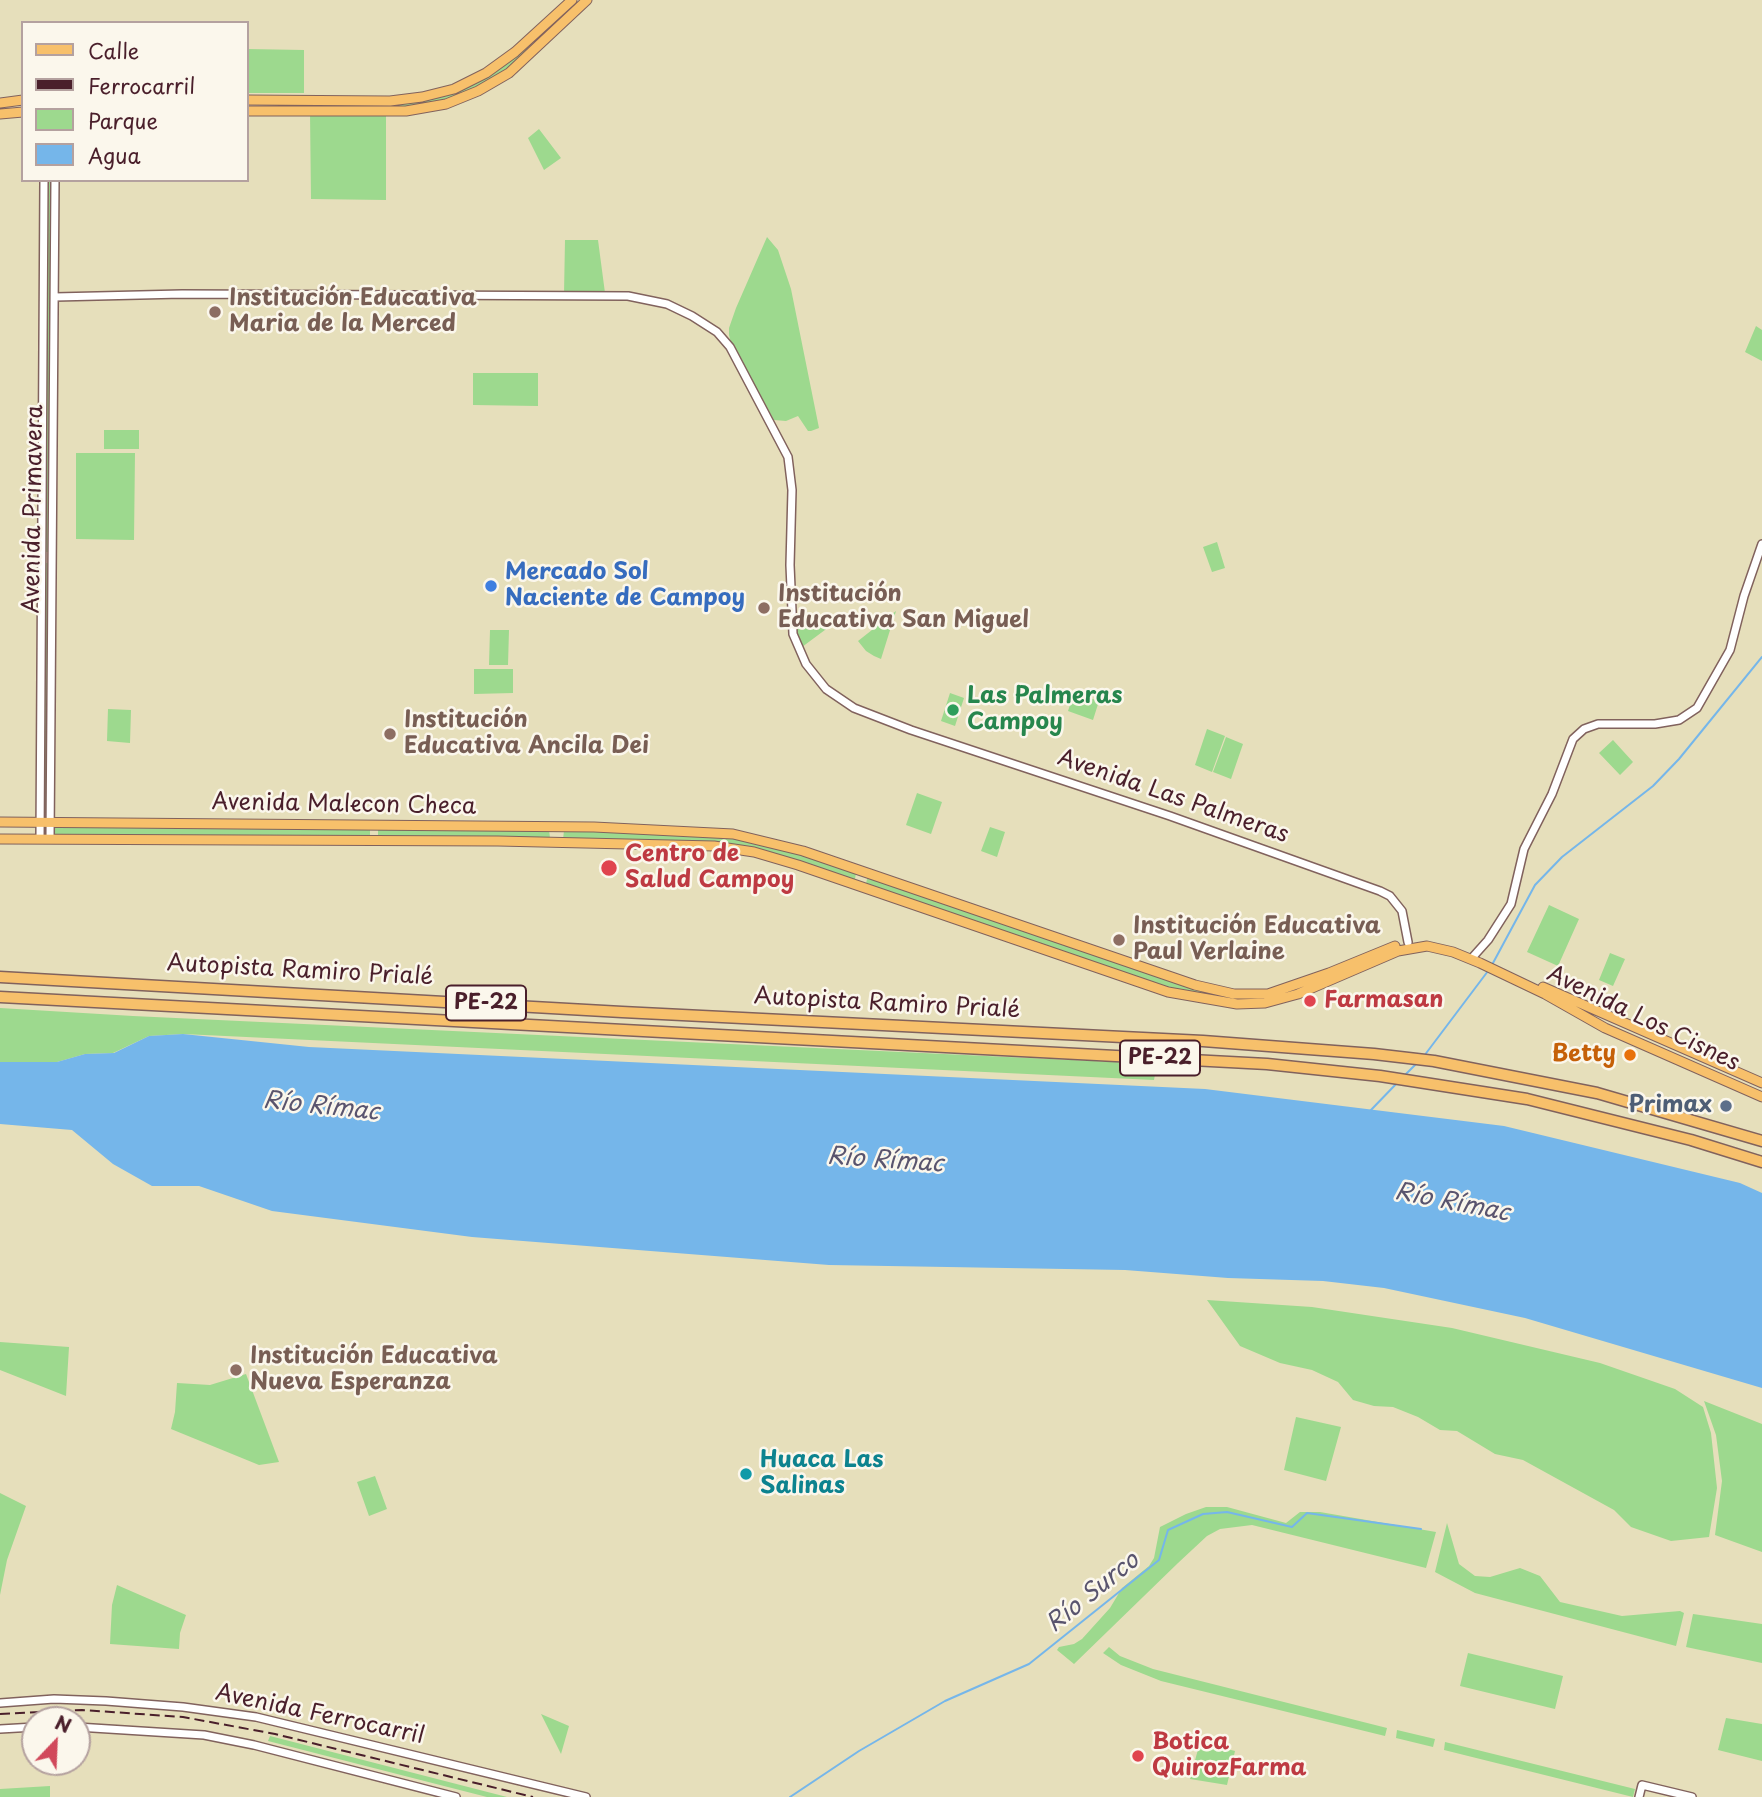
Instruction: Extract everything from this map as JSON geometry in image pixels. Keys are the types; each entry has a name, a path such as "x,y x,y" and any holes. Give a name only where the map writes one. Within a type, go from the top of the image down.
{"highway":[{"name":"Autopista Ramiro Prialé","path":"0,977 1203,1041 1394,1056 1434,1060 1597,1093 1762,1141"},
{"name":"Autopista Ramiro Prialé","path":"0,997 1267,1064 1380,1076 1527,1099 1691,1140 1762,1162"}],"main road":[{"path":"248,100 390,101 454,89 486,73 515,52 572,0"},
{"path":"248,111 405,111 446,104 478,91 509,72 587,0"},
{"path":"0,103 21,100"},
{"path":"0,114 21,112"},
{"name":"Avenida Malecon Checa","path":"0,822 374,824 688,830 757,838 803,851 1195,985 1247,995 1268,994 1408,942"},
{"name":"Avenida Malecon Checa","path":"0,839 684,844 754,852 1119,976 1195,999 1237,1004 1281,1000 1412,947 1427,946 1476,959"},
{"path":"1408,942 1436,943 1508,974"},
{"name":"Avenida Los Cisnes","path":"1508,974 1762,1083"},
{"name":"Avenida Los Cisnes","path":"1508,974 1605,1028 1762,1097"}],"street":[{"name":"Avenida Primavera","path":"44,182 45,839"},
{"name":"Avenida Primavera","path":"45,822 55,182"},
{"name":"Avenida Las Palmeras","path":"55,297 181,294 628,296 667,304 717,332 730,347 788,457 792,490 790,565 793,634 806,664 826,689 854,708 911,730 1274,852 1380,891 1390,896 1402,911 1408,942"},
{"path":"1476,959 1511,904 1524,849 1552,794 1573,739 1584,729 1598,724 1655,724 1679,720 1697,708 1730,650 1744,596 1762,544"},
{"name":"Avenida Ferrocarril","path":"0,1703 54,1699 106,1701 183,1707 256,1717 586,1797"},
{"path":"0,1729 21,1728"},
{"name":"Avenida Ferrocarril","path":"91,1728 204,1735 254,1745 456,1797"},
{"path":"1639,1797 1642,1785 1692,1797"},
{"path":"1649,1797 1651,1787"}],"green space":[{"path":"526,46 531,48 508,70 452,99 405,109 309,108 309,104 434,97"},
{"path":"248,49 304,50 304,93 248,93"},
{"path":"310,113 386,115 386,200 311,199"},
{"path":"539,129 561,158 544,170 528,138"},
{"path":"47,182 52,182 50,552 45,552"},
{"path":"767,237 778,250 791,289 819,428 811,431 808,431 798,416 786,421 774,420 729,335 736,308"},
{"path":"565,240 598,240 605,293 564,294"},
{"path":"1756,326 1762,330 1762,361 1745,352"},
{"path":"473,373 538,373 538,406 473,405"},
{"path":"104,430 139,430 139,449 104,449"},
{"path":"76,453 135,453 134,540 76,539"},
{"path":"1217,542 1225,568 1212,572 1203,547"},
{"path":"45,563 50,563 48,813 43,813"},
{"path":"896,611 881,659 866,651 858,641"},
{"path":"795,620 833,624 802,647 795,633"},
{"path":"490,630 509,630 508,665 489,665"},
{"path":"474,669 513,669 513,693 474,694"},
{"name":"Las Palmeras Campoy","path":"950,693 964,698 955,726 941,721"},
{"path":"1074,693 1099,701 1093,720 1068,711"},
{"path":"108,709 131,710 130,743 107,741"},
{"path":"1207,729 1225,736 1212,772 1195,765"},
{"path":"1226,737 1243,744 1231,779 1213,772"},
{"path":"1613,740 1633,762 1620,775 1599,753"},
{"path":"917,793 942,802 931,834 906,825"},
{"path":"57,824 367,827 370,835 366,838 59,837 55,834"},
{"path":"990,827 1005,832 997,857 981,851"},
{"path":"378,829 549,830 550,838 547,841 382,837 378,835"},
{"path":"564,830 724,835 772,845 856,873 855,879 850,880 768,853 563,840"},
{"path":"871,876 1241,997 1311,982 1312,987 1252,1002 1191,995 866,884"},
{"path":"1549,905 1579,919 1558,966 1527,952"},
{"path":"1610,953 1625,959 1613,986 1599,980"},
{"path":"0,1008 1157,1064 1154,1080 183,1034 149,1036 113,1053 85,1054 57,1062 0,1062"},
{"path":"1207,1300 1312,1307 1452,1328 1600,1363 1675,1389 1703,1407 1711,1433 1717,1488 1709,1537 1671,1541 1631,1527 1614,1510 1523,1460 1495,1454 1457,1431 1440,1430 1393,1407 1374,1406 1353,1400 1338,1382 1312,1370 1280,1363 1240,1346"},
{"path":"0,1342 69,1347 66,1396 0,1370"},
{"path":"246,1374 279,1462 259,1465 171,1429 177,1383 210,1385"},
{"path":"1704,1401 1762,1424 1762,1552 1715,1535 1722,1481 1716,1435"},
{"path":"1296,1417 1341,1427 1326,1481 1284,1470"},
{"path":"375,1476 387,1509 369,1516 357,1482"},
{"path":"0,1493 26,1506 7,1560 0,1595"},
{"path":"1206,1507 1227,1507 1286,1523 1300,1512 1320,1512 1436,1532 1426,1568 1252,1525 1220,1529 1207,1536 1074,1664 1057,1650 1082,1639 1110,1608 1122,1588 1149,1566 1154,1558 1160,1527"},
{"path":"1447,1523 1459,1564 1475,1576 1490,1577 1520,1568 1540,1576 1560,1602 1622,1616 1680,1611 1684,1613 1676,1646 1475,1593 1435,1572"},
{"path":"117,1585 186,1615 180,1633 179,1649 110,1644 112,1605"},
{"path":"1693,1614 1762,1624 1762,1663 1686,1647"},
{"path":"1109,1647 1120,1656 1153,1669 1387,1728 1385,1736 1161,1681 1121,1665 1103,1653"},
{"path":"1468,1653 1563,1676 1555,1709 1460,1686"},
{"path":"541,1714 569,1726 561,1754"},
{"path":"1726,1718 1762,1724 1762,1761 1718,1750"},
{"path":"1397,1730 1435,1739 1433,1747 1396,1738"},
{"path":"270,1736 507,1797 487,1797 268,1741"},
{"path":"1200,1742 1235,1751 1227,1785 1190,1779"},
{"path":"1445,1742 1635,1789 1633,1797 1444,1750"},
{"path":"50,1786 50,1797 0,1797 0,1789"}],"water":[{"name":"Río Rímac","path":"183,1034 309,1047 1205,1089 1504,1126 1740,1183 1762,1193 1762,1388 1525,1318 1384,1288 1323,1281 1228,1278 1125,1270 829,1265 472,1237 272,1211 199,1186 152,1186 113,1164 72,1130 0,1124 0,1062 57,1062 85,1054 114,1053 149,1036"}],"waterway":[{"path":"1493,963 1535,885 1562,857 1653,786 1679,759 1762,657"},
{"path":"1424,1056 1488,971"},
{"path":"1404,1076 1415,1065"},
{"path":"1370,1111 1398,1082"},
{"name":"Río Surco","path":"790,1797 859,1751 945,1701 1029,1664 1159,1560 1168,1530 1203,1514 1227,1512 1292,1527 1307,1513 1421,1529"}],"railway":[{"path":"0,1714 82,1710 183,1717 275,1734 533,1797"}],"place":[{"name":"Institución Educativa Maria de la Merced","path":"215,312"},
{"name":"Mercado Sol Naciente de Campoy","path":"491,586"},
{"name":"Institución Educativa San Miguel","path":"764,608"},
{"name":"Las Palmeras Campoy","path":"953,710"},
{"name":"Institución Educativa Ancila Dei","path":"390,734"},
{"name":"Centro de Salud Campoy","path":"609,868"},
{"name":"Institución Educativa Paul Verlaine","path":"1119,940"},
{"name":"Farmasan","path":"1310,1001"},
{"name":"Betty","path":"1630,1055"},
{"name":"Primax","path":"1726,1106"},
{"name":"Institución Educativa Nueva Esperanza","path":"236,1370"},
{"name":"Huaca Las Salinas","path":"746,1474"},
{"name":"Botica QuirozFarma","path":"1138,1756"}]}
